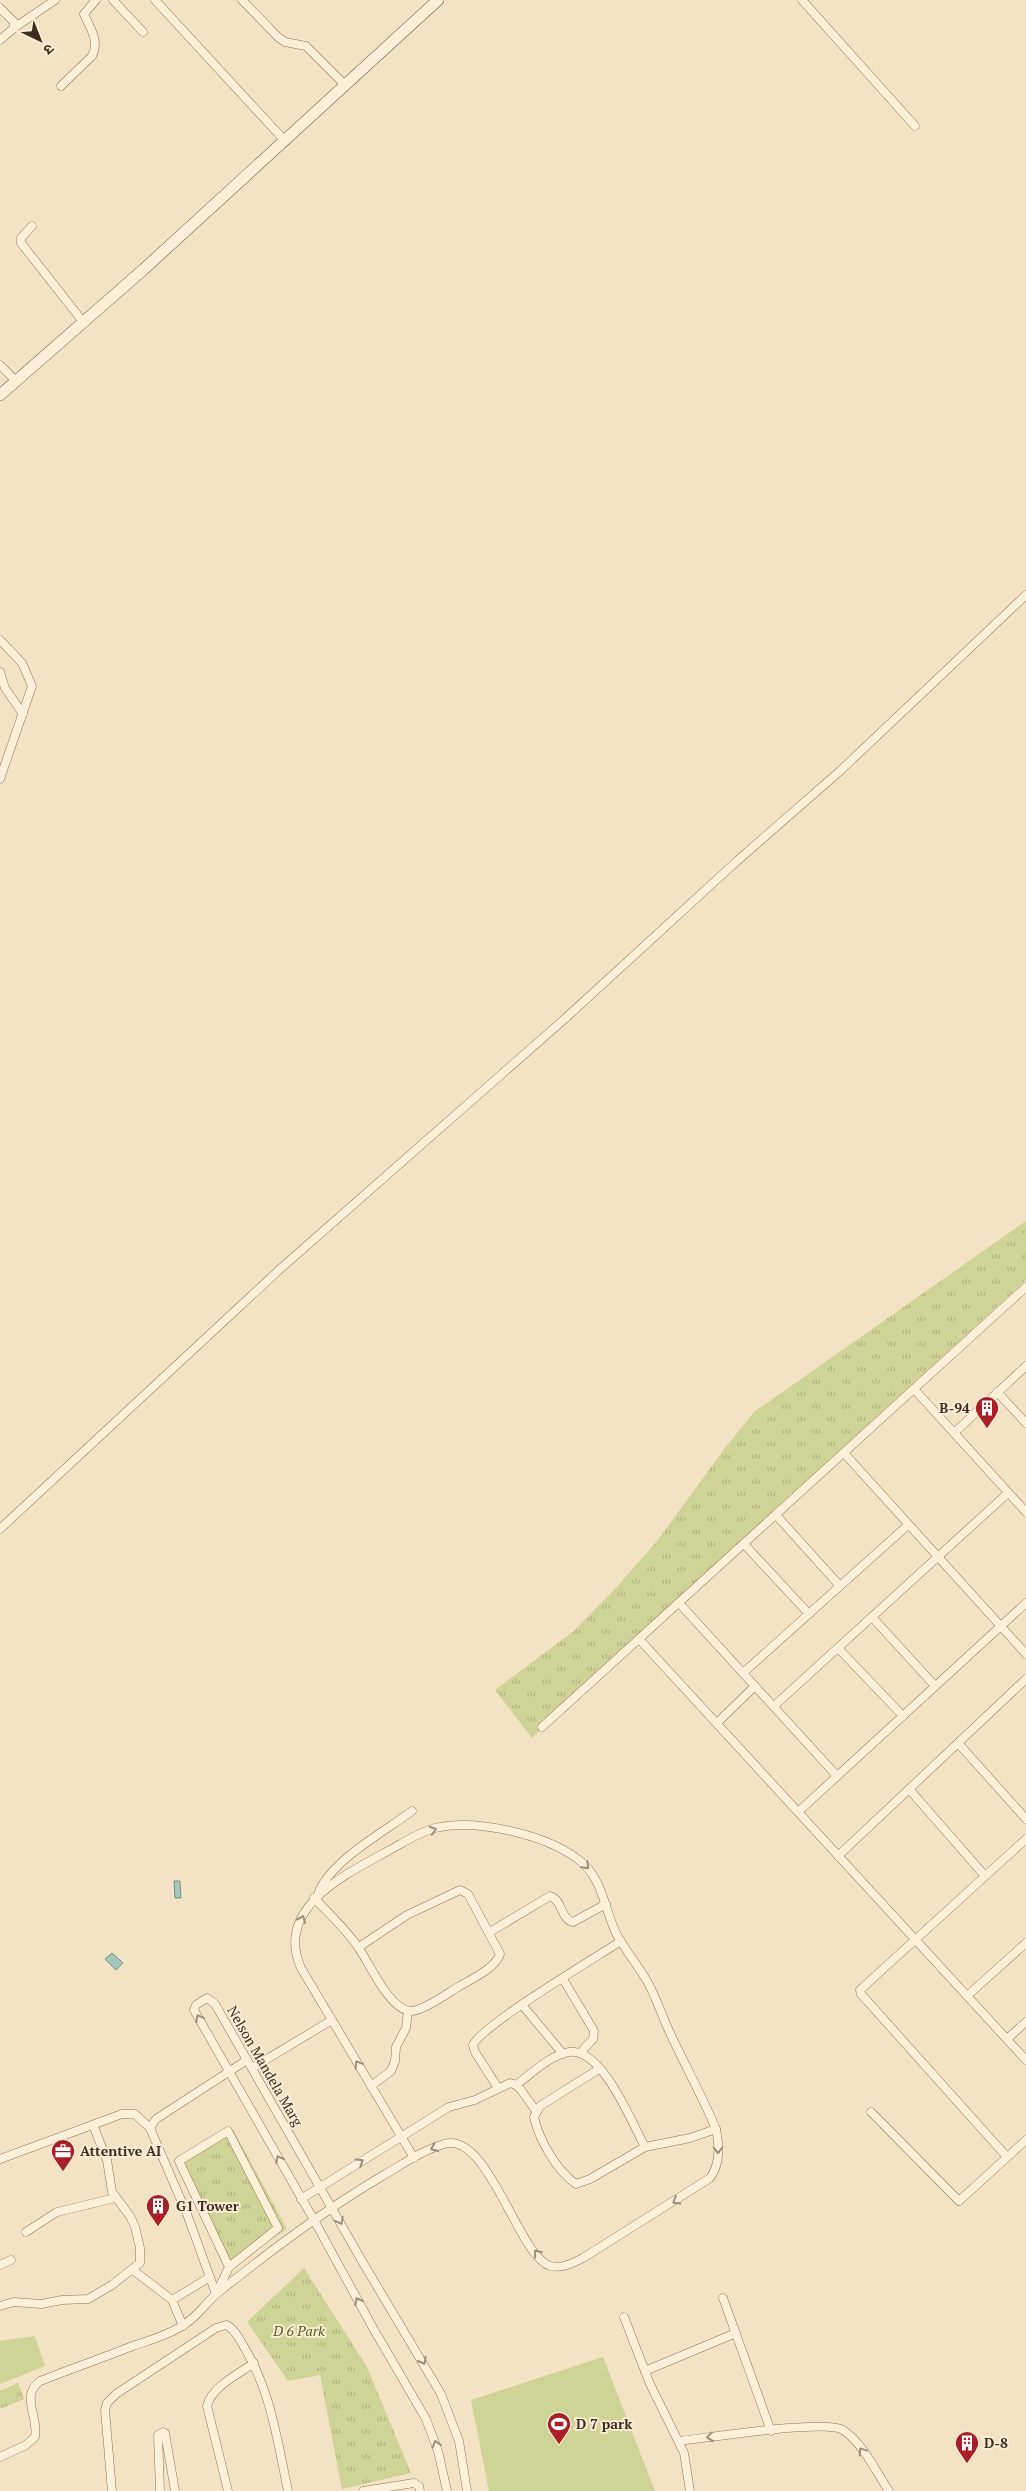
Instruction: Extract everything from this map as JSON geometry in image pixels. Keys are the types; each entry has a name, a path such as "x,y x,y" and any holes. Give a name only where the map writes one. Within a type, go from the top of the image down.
{"street":[{"path":"0,40 55,0"},
{"path":"61,86 92,56 95,50 96,41 84,14 96,0"},
{"path":"114,0 143,32"},
{"path":"155,0 285,141"},
{"path":"242,0 278,37 285,42 306,46 346,86"},
{"path":"0,395 84,322 346,86 438,0"},
{"path":"802,0 915,126"},
{"path":"0,8 14,22 14,28"},
{"path":"32,226 21,238 21,243 84,322"},
{"path":"0,365 16,381"},
{"path":"0,1529 279,1270 569,1015 737,860 840,771 1026,595"},
{"path":"0,640 22,663 32,680 31,694 0,779"},
{"path":"0,672 5,688 24,714"},
{"path":"542,1727 1026,1287"},
{"path":"954,1433 1026,1366"},
{"path":"914,1390 1026,1512"},
{"path":"997,1392 1026,1423"},
{"path":"844,1454 1026,1654"},
{"path":"774,1706 1008,1493"},
{"path":"776,1515 840,1586"},
{"path":"743,1673 908,1525"},
{"path":"744,1544 809,1614"},
{"path":"679,1603 837,1776"},
{"path":"798,1812 1026,1603"},
{"path":"872,1617 935,1686"},
{"path":"639,1639 1026,2060"},
{"path":"838,1648 903,1716"},
{"path":"838,1856 1026,1679"},
{"path":"717,1723 755,1686"},
{"path":"958,1743 1026,1819"},
{"path":"909,1789 986,1876"},
{"path":"412,1811 338,1865 327,1876 299,1922 296,1951 301,1968 414,2158"},
{"path":"0,2457 26,2445 35,2437 30,2397 32,2390 40,2381 183,2326 216,2294 332,2207 414,2158 444,2144 457,2143 466,2147 494,2182 536,2254 549,2265 563,2266 582,2258 704,2184 715,2172 718,2164 716,2128 648,1983 621,1941 596,1880 589,1869 559,1846 516,1832 465,1826 435,1828 375,1858 316,1896"},
{"path":"1007,2157 860,1993 862,1988 1026,1839"},
{"path":"316,1896 359,1947 387,1992 402,2008 408,2011 419,2009 448,1993 494,1964 500,1954 490,1932 468,1894 460,1890 407,1915 359,1947"},
{"path":"490,1932 550,1896 557,1900 566,1918 573,1922 606,1904"},
{"path":"498,2088 473,2045 494,2024 621,1941"},
{"path":"967,1996 1026,1943"},
{"path":"564,1978 594,2031 593,2038 580,2053"},
{"name":"Nelson Mandela Marg","path":"447,2491 438,2451 426,2419 194,2010 196,2004 207,1998 212,2000 379,2291 408,2335 441,2394 459,2441 467,2491"},
{"path":"523,2006 564,2054"},
{"path":"371,2086 386,2076 394,2066 396,2046 406,2028 408,2011"},
{"path":"252,2068 332,2020"},
{"path":"1007,2039 1026,2022"},
{"path":"516,2085 545,2064 564,2054 580,2053 599,2069 618,2093 645,2147"},
{"path":"150,2128 156,2120 247,2060"},
{"path":"536,2111 562,2091 599,2069"},
{"path":"301,2199 449,2107 475,2100 510,2083 516,2085 536,2111 535,2123 545,2143 564,2174 576,2184 590,2179 645,2147 690,2138 716,2128"},
{"path":"871,2112 959,2201 1026,2140"},
{"path":"0,2159 129,2113 143,2120 150,2128 187,2214 216,2294"},
{"path":"0,2306 14,2302 41,2304 62,2300 88,2299 133,2270 141,2259 133,2220 115,2198 110,2185 107,2160 93,2125"},
{"path":"216,2294 229,2267 278,2228 228,2131 179,2161 229,2267"},
{"path":"26,2232 56,2212 115,2198"},
{"path":"0,2265 12,2260"},
{"path":"133,2270 172,2300 183,2326"},
{"path":"172,2300 210,2277"},
{"path":"722,2298 771,2431"},
{"path":"624,2317 660,2407 679,2441 686,2461 690,2491"},
{"path":"112,2491 105,2410 111,2398 220,2326 226,2325 233,2330 254,2364 265,2388 288,2491"},
{"path":"645,2371 736,2334"},
{"path":"228,2491 207,2406 212,2395 254,2364"},
{"path":"679,2441 813,2427 841,2429 854,2440 890,2491"},
{"path":"160,2491 158,2435 162,2432 165,2433 175,2491"},
{"path":"363,2491 414,2483 420,2491"}],"green space":[{"path":"1026,1221 1026,1280 712,1568 532,1738 495,1690 574,1631 615,1589 658,1540 725,1448 754,1412"},
{"path":"233,2129 287,2229 225,2270 177,2162"},
{"name":"D 6 Park","path":"304,2268 367,2367 411,2473 342,2489 320,2375 288,2381 247,2322"},
{"path":"35,2336 45,2366 0,2384 0,2341"},
{"name":"D 7 park","path":"603,2357 655,2491 489,2491 471,2400"},
{"path":"18,2383 24,2399 0,2409 0,2391"}],"water":[{"path":"174,1881 180,1881 181,1898 175,1898"},
{"path":"112,1953 123,1963 116,1970 105,1959"}],"place":[{"name":"B-94","path":"987,1429"},
{"name":"Attentive AI","path":"63,2172"},
{"name":"G1 Tower","path":"158,2227"},
{"name":"D 7 park","path":"559,2445"},
{"name":"D-8","path":"967,2464"}]}
